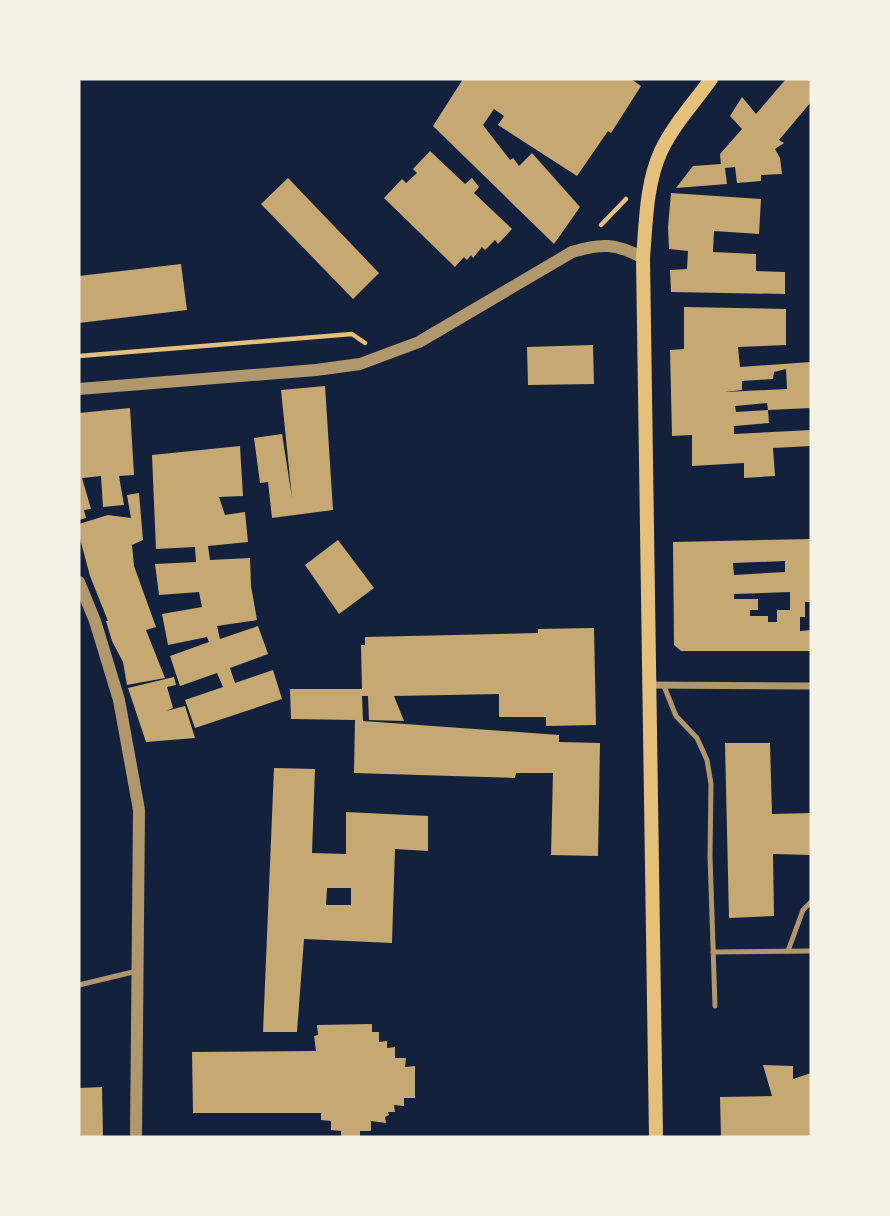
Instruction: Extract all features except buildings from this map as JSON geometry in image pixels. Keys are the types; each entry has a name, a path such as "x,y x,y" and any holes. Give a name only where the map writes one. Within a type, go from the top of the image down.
{"main road":[{"path":"656,1137 643,258 652,174 662,148 711,79"}],"street":[{"path":"79,389 316,370 360,363 419,342 572,252 593,245 613,246 643,258"},
{"path":"79,582 95,621 119,701 139,810 136,1137"},
{"path":"648,685 811,686"}],"lane":[{"path":"664,686 676,716 697,738 707,760 711,784 709,856 715,1006"},
{"path":"788,951 803,910 811,902"},
{"path":"713,952 811,951"},
{"path":"79,985 137,971"}],"path":[{"path":"572,252 629,195"},
{"path":"79,356 352,334 360,338 379,358"}]}
